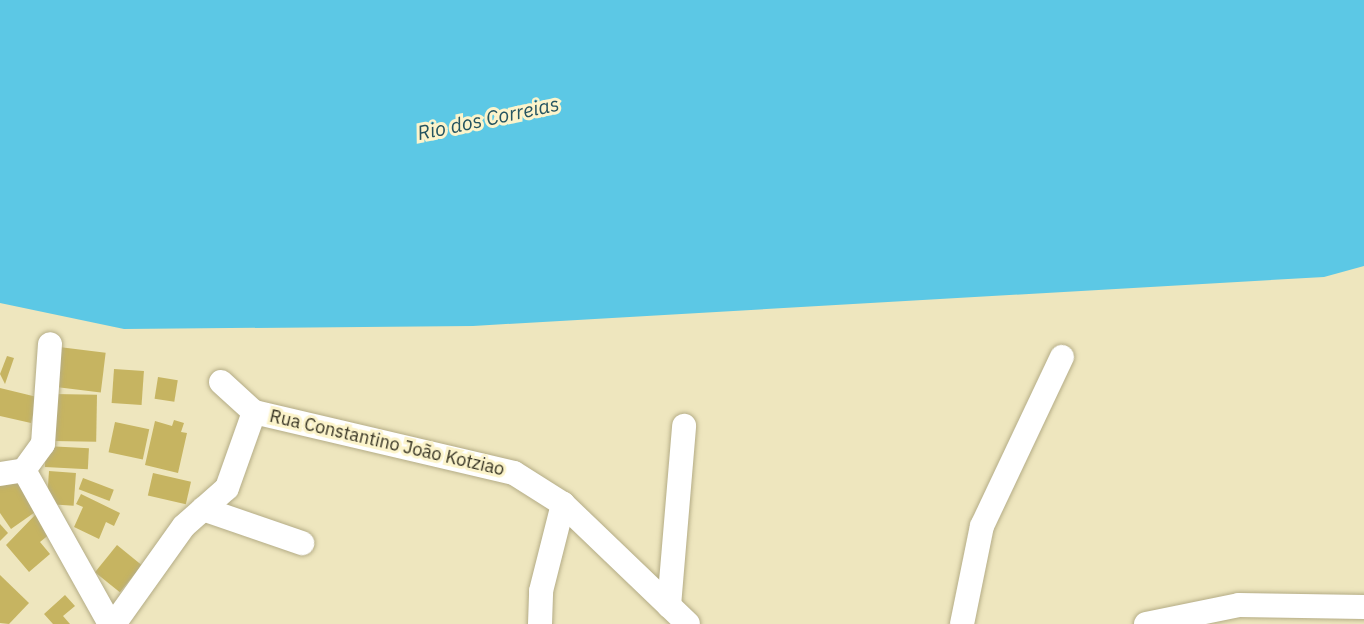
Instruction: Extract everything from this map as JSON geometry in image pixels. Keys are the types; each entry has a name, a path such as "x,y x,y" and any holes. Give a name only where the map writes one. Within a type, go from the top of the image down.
{"street":[{"path":"50,344 43,444 12,472 112,624 183,526 227,488 254,412"},
{"path":"962,624 982,526 1062,357"},
{"name":"Rua Constantino João Kotziao","path":"221,382 254,412 514,473 563,504 688,624"},
{"path":"669,606 687,484 684,426"},
{"path":"540,624 541,591 563,504"},
{"path":"203,509 302,543"},
{"path":"1146,624 1239,605 1364,607"}],"water":[{"name":"Rio dos Correias","path":"0,0 1364,0 1364,266 1324,277 473,326 124,329 0,303"}],"building":[{"path":"59,347 106,353 101,392 54,387"},
{"path":"7,356 14,358 5,384 0,374"},
{"path":"114,369 144,371 142,405 112,403"},
{"path":"158,377 178,380 174,402 155,399"},
{"path":"0,388 37,397 31,423 0,416"},
{"path":"54,394 97,395 96,442 53,441"},
{"path":"174,420 184,423 181,432 187,433 178,473 145,465 155,421 172,426"},
{"path":"115,422 149,429 143,460 109,452"},
{"path":"46,446 89,448 88,469 45,467"},
{"path":"49,471 76,473 74,506 47,504"},
{"path":"153,473 191,482 186,504 148,495"},
{"path":"13,476 38,510 11,529 0,513 0,485"},
{"path":"83,478 114,490 110,501 79,489"},
{"path":"81,494 120,513 114,526 106,522 99,539 74,527 83,507 76,504"},
{"path":"38,512 51,533 40,542 50,554 29,572 6,545"},
{"path":"0,524 8,533 0,541"},
{"path":"117,545 142,565 120,592 95,572"},
{"path":"0,575 29,603 9,624 0,623"},
{"path":"65,595 75,606 63,616 70,624 53,624 44,614"}]}
